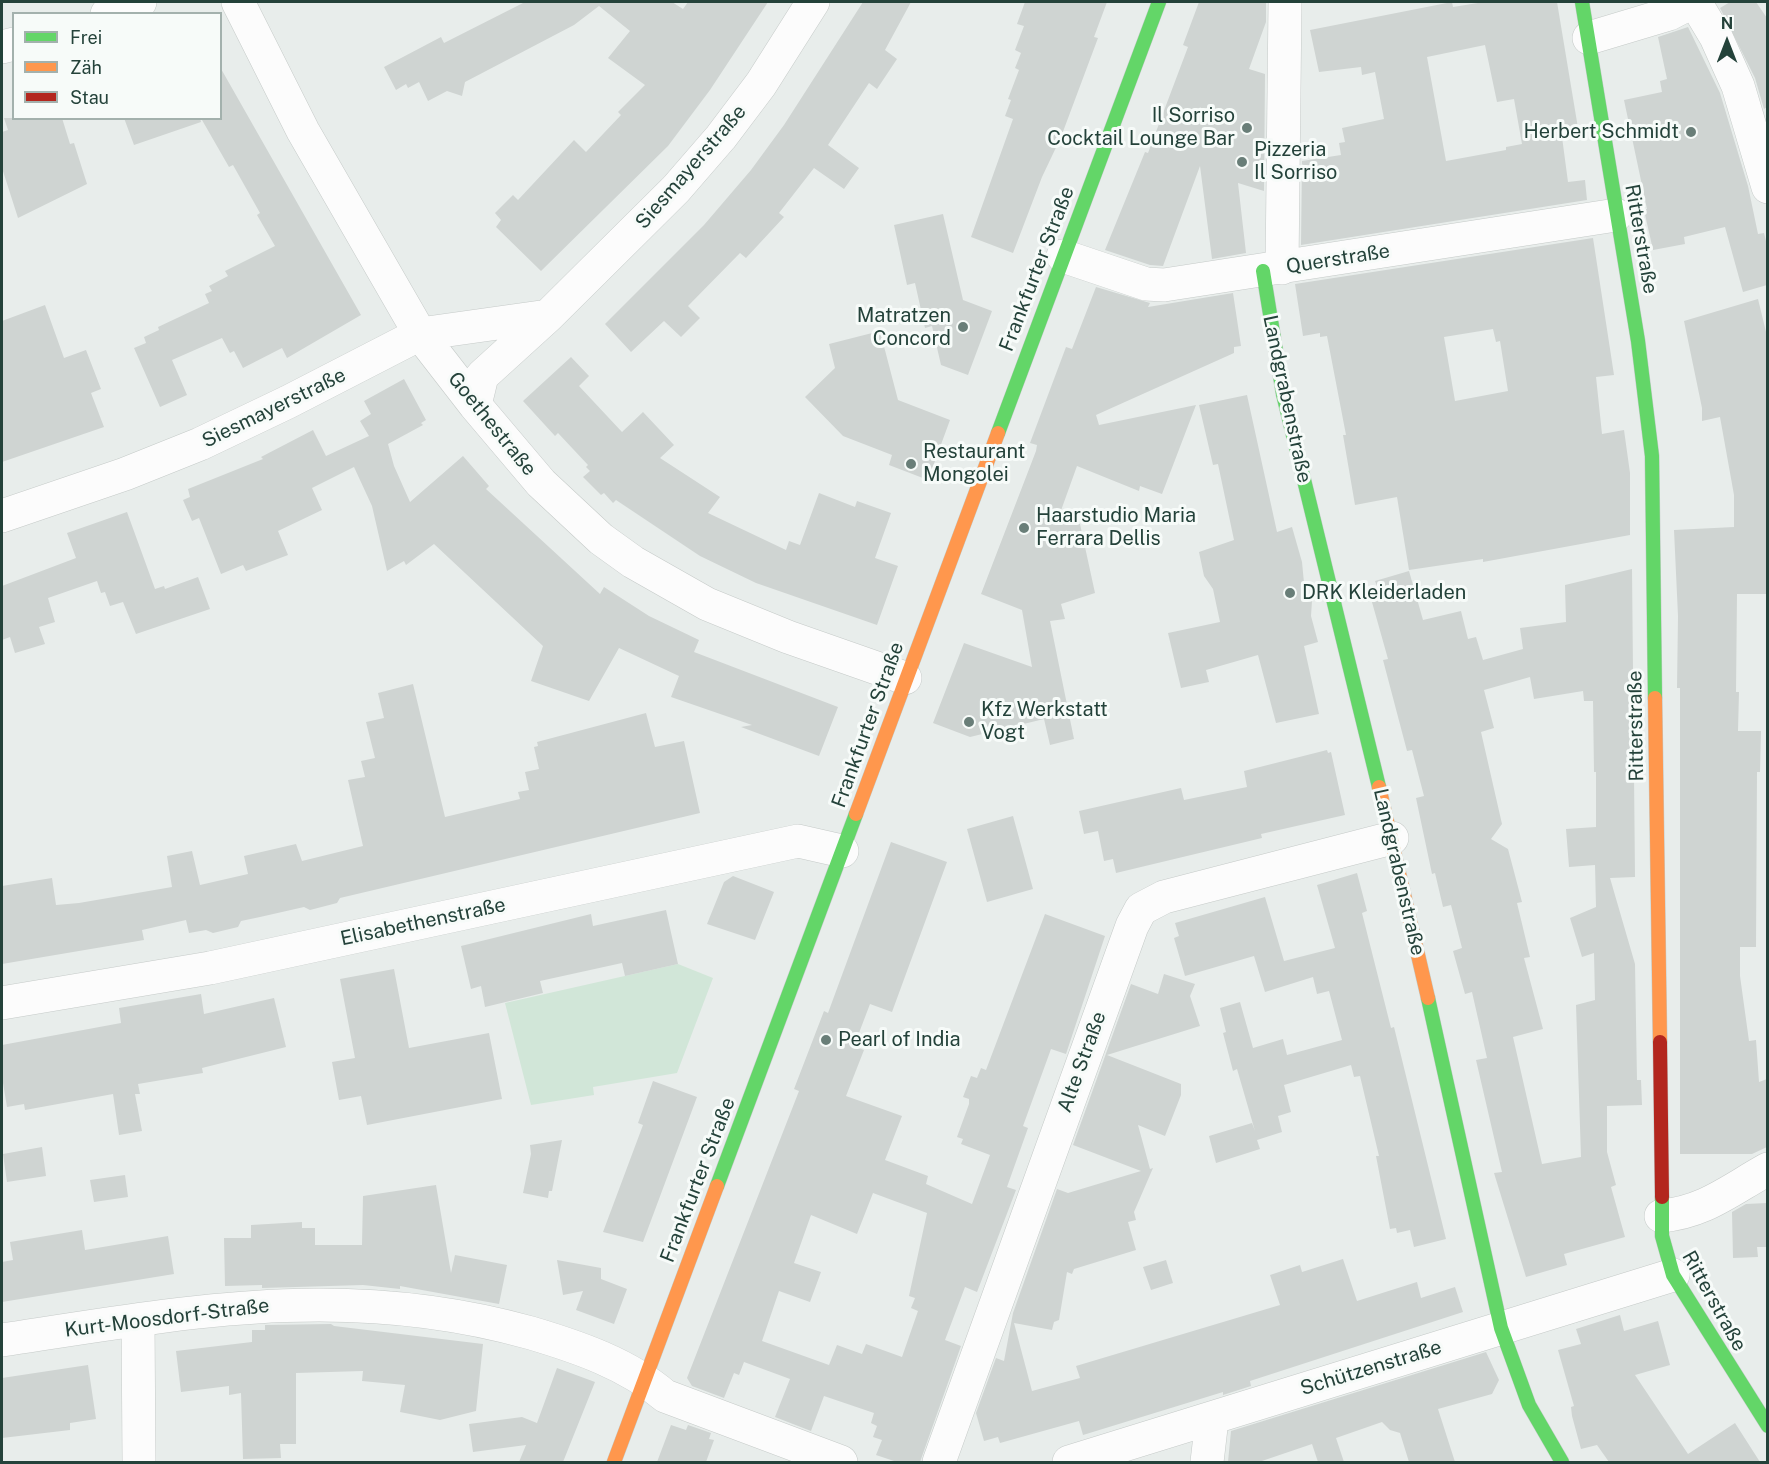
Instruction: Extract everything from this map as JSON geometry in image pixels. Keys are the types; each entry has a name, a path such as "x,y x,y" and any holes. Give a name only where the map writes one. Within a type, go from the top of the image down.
{"street":[{"path":"112,12 140,2"},
{"name":"Goethestraße","path":"238,2 303,131 420,334 475,405 548,491 601,539 633,562 716,609 788,638 905,678"},
{"name":"Siesmayerstraße","path":"475,405 482,376 548,316 654,212 721,137 761,84 813,2"},
{"name":"Frankfurter Straße","path":"614,1462 1159,2"},
{"name":"Landgrabenstraße","path":"1285,2 1272,269 1285,404 1392,838 1501,1328 1529,1406 1562,1462"},
{"name":"Ritterstraße","path":"1582,2 1638,341 1652,456 1661,1216 1664,1245 1673,1275 1767,1426"},
{"path":"1589,38 1669,14 1694,2 1716,37 1738,86 1767,187"},
{"name":"Querstraße","path":"1063,256 1154,285 1272,269 1616,215"},
{"name":"Siesmayerstraße","path":"2,516 125,474 201,444 420,334 548,316"},
{"name":"Alte Straße","path":"939,1462 1043,1168 1132,926 1141,909 1148,903 1164,897 1392,838"},
{"name":"Elisabethenstraße","path":"2,1003 210,968 798,841 842,851"},
{"path":"1661,1216 1684,1214 1709,1205 1767,1169"},
{"name":"Schützenstraße","path":"1069,1462 1673,1275"},
{"name":"Kurt-Moosdorf-Straße","path":"2,1340 245,1306 324,1304 388,1307 457,1317 525,1332 557,1341 645,1379"},
{"path":"138,1320 139,1462"},
{"path":"645,1379 665,1396 841,1462"},
{"path":"1207,1462 1212,1419"}],"green space":[{"path":"678,964 713,978 677,1073 593,1087 594,1095 531,1105 505,1003"}],"building":[{"path":"525,2 672,2 683,9 688,2 768,2 710,90 668,146 541,271 496,227 501,220 495,213 513,195 518,200 574,140 586,152 621,115 618,112 645,85 608,58 630,31 599,6 574,25 465,82 462,96 447,91 428,101 419,82 408,88 406,84 396,90 384,67 441,37 444,43"},
{"path":"863,2 911,2 885,50 897,59 877,89 869,83 828,145 859,168 844,189 814,168 779,213 784,217 746,258 740,253 688,306 700,318 681,337 664,321 631,352 605,324 704,225 751,170 784,125"},
{"path":"1025,2 1107,2 1094,37 1098,38 1061,137 1042,177 1013,253 971,237 1013,119 1005,116 1011,100 1008,99 1019,70 1015,68 1021,53 1015,50 1024,26 1017,24"},
{"path":"1199,2 1266,2 1266,22 1249,69 1265,74 1264,191 1238,183 1246,253 1212,259 1200,166 1163,266 1150,265 1105,250 1145,152 1148,153 1188,47 1183,45"},
{"path":"1452,2 1453,7 1484,2 1557,2 1579,134 1562,137 1568,182 1585,180 1587,200 1301,245 1302,161 1341,155 1339,143 1345,142 1342,128 1384,119 1375,72 1362,75 1361,67 1319,72 1310,30","holes":["1485,45 1497,102 1514,99 1522,144 1506,147 1506,150 1446,161 1427,57"]},
{"path":"1730,2 1756,2 1767,18 1767,107 1764,109 1755,78 1720,8"},
{"path":"1688,27 1720,93 1748,186 1758,234 1764,233 1767,245 1767,285 1743,292 1725,227 1684,237 1685,244 1653,250 1644,210 1647,209 1624,100 1662,92 1660,81 1667,79 1658,37"},
{"path":"222,71 361,315 287,358 282,348 243,368 234,351 230,353 222,338 172,360 187,395 160,407 134,348 146,343 144,337 159,330 158,327 209,303 205,294 212,291 209,286 228,276 225,271 275,246 257,215 260,213 233,165 229,167 202,120 222,120"},
{"path":"4,118 63,120 70,144 74,143 87,184 18,218 2,168 2,132 8,130"},
{"path":"125,120 200,120 201,122 134,145"},
{"path":"943,214 963,300 992,311 968,375 941,365 932,326 925,328 915,283 907,285 894,225"},
{"path":"1593,238 1614,375 1596,377 1602,434 1624,430 1630,473 1630,535 1483,562 1483,559 1409,570 1397,497 1355,505 1343,435 1346,435 1327,336 1320,337 1320,333 1303,336 1295,284","holes":["1493,329 1496,342 1500,341 1508,391 1455,401 1444,337"]},
{"path":"1096,287 1150,303 1148,307 1233,293 1241,346 1234,347 1234,353 1096,415 1099,425 1196,405 1162,494 1140,486 1139,491 1077,466 1059,516 1080,524 1095,593 1061,604 1065,619 1050,621 1074,739 1050,745 1044,719 970,737 933,723 964,643 1032,667 1022,610 981,594 1036,451 1037,445 1030,443 1066,347 1072,349"},
{"path":"1758,299 1767,336 1767,594 1737,594 1736,692 1739,692 1738,731 1761,731 1760,772 1757,772 1756,947 1740,947 1740,976 1749,1041 1756,1040 1759,1082 1767,1079 1767,1147 1752,1154 1680,1154 1680,688 1677,688 1678,616 1674,530 1734,527 1734,495 1720,417 1702,421 1702,408 1684,321"},
{"path":"45,305 64,358 86,350 101,389 91,393 104,427 2,462 2,321"},
{"path":"880,331 898,400 950,420 928,480 889,465 892,455 843,436 805,397 835,368 829,344"},
{"path":"571,357 589,376 579,386 622,432 643,412 674,445 660,458 720,497 708,513 786,550 789,541 800,545 819,493 855,507 857,501 891,513 875,558 898,566 877,625 756,583 700,556 616,500 613,503 604,493 601,495 583,477 590,471 586,467 588,465 558,433 555,436 523,401"},
{"path":"404,379 426,420 421,423 423,425 388,444 394,466 410,502 463,456 489,486 486,489 600,594 604,587 649,616 699,640 694,652 838,707 819,756 741,727 752,725 671,697 679,676 619,648 589,701 531,681 543,646 434,544 406,565 404,561 387,571 372,506 354,467 312,488 322,510 278,531 288,555 246,571 243,565 221,574 199,518 192,521 183,500 190,497 188,489 263,459 261,457 313,430 326,456 369,436 360,421 371,414 364,401"},
{"path":"1247,395 1277,532 1292,527 1302,562 1304,583 1312,601 1311,616 1318,642 1304,646 1319,714 1276,723 1258,655 1206,670 1209,682 1181,688 1168,633 1220,622 1213,589 1204,576 1199,552 1234,540 1218,464 1213,465 1199,405"},
{"path":"127,512 155,589 164,586 165,589 198,577 210,609 136,634 123,602 110,606 105,592 101,593 97,581 48,598 55,622 39,627 45,644 15,653 10,637 2,640 2,586 76,558 67,533"},
{"path":"1632,569 1635,877 1610,878 1635,964 1637,1080 1641,1080 1642,1105 1607,1106 1607,1152 1616,1185 1611,1187 1625,1237 1564,1254 1567,1265 1526,1277 1494,1173 1502,1172 1476,1060 1487,1058 1472,992 1465,994 1453,951 1462,948 1451,905 1443,907 1435,873 1432,874 1416,798 1424,796 1412,750 1407,751 1383,660 1388,659 1368,588 1377,586 1375,581 1409,571 1423,620 1461,611 1468,639 1476,637 1483,660 1523,649 1520,628 1566,622 1565,585","holes":["1530,677 1534,699 1583,691 1584,701 1593,701 1594,772 1596,772 1596,827 1566,829 1569,867 1595,865 1596,907 1570,918 1582,957 1594,953 1595,1000 1576,1005 1581,1157 1542,1164 1513,1037 1543,1029 1524,958 1530,957 1517,903 1522,902 1508,849 1491,839 1502,824 1481,732 1494,728 1484,690"]},
{"path":"413,684 445,817 520,799 518,792 529,790 525,772 539,769 534,747 538,746 537,742 646,713 655,747 684,741 700,813 340,898 337,903 310,910 304,907 241,921 238,927 213,933 206,930 189,933 186,920 142,930 144,940 2,964 2,886 52,878 56,905 79,903 172,887 167,856 192,851 200,885 248,874 244,856 296,844 302,861 363,846 348,780 365,777 361,761 375,758 366,722 384,718 378,693"},
{"path":"1327,750 1328,753 1331,752 1345,815 1261,834 1262,838 1116,873 1113,859 1104,861 1098,831 1084,834 1079,811 1181,788 1184,800 1247,787 1244,771"},
{"path":"1013,816 1033,889 987,902 967,829"},
{"path":"891,842 947,862 892,1012 870,1004 854,1046 864,1050 846,1096 902,1116 885,1160 928,1176 926,1184 972,1204 990,1155 961,1144 963,1139 957,1137 969,1104 969,1099 963,1097 971,1076 977,1078 981,1068 986,1070 1045,914 1105,936 1066,1054 1051,1049 1023,1126 1028,1128 1007,1187 1016,1190 977,1292 965,1287 945,1340 961,1346 920,1462 897,1462 876,1455 882,1440 873,1437 877,1426 871,1423 874,1413 824,1396 811,1431 775,1417 790,1379 744,1362 739,1375 734,1373 724,1398 692,1386 687,1378 799,1091 794,1089 824,1011 828,1013","holes":["873,1193 927,1213 909,1296 915,1298 911,1308 918,1311 902,1357 866,1344 862,1354 837,1345 829,1365 762,1341 779,1291 810,1302 821,1272 794,1263 811,1215 857,1234"]},
{"path":"1357,873 1367,911 1362,913 1391,1028 1394,1027 1446,1239 1414,1247 1410,1230 1397,1233 1396,1228 1390,1229 1376,1156 1379,1156 1360,1076 1354,1077 1351,1065 1284,1085 1291,1112 1278,1116 1282,1132 1257,1140 1260,1149 1216,1163 1209,1136 1252,1123 1255,1131 1237,1069 1233,1071 1223,1033 1226,1032 1220,1008 1240,1002 1253,1048 1283,1039 1287,1055 1342,1040 1329,991 1317,994 1313,977 1265,992 1254,956 1185,976 1174,938 1179,936 1175,923 1265,897 1284,961 1335,948 1317,885"},
{"path":"733,876 774,892 755,940 707,924 724,882"},
{"path":"666,910 678,964 625,976 622,963 540,981 543,993 485,1007 481,986 471,989 461,946 591,914 593,926"},
{"path":"394,969 409,1048 489,1033 502,1099 367,1125 361,1096 339,1100 332,1062 355,1058 340,979"},
{"path":"1164,974 1195,984 1190,996 1200,1026 1107,1055 1181,1084 1181,1095 1165,1136 1138,1125 1150,1169 1153,1168 1134,1212 1136,1220 1128,1222 1136,1250 1074,1269 1072,1274 1067,1272 1059,1320 1054,1322 1052,1330 1014,1323 1032,1391 1080,1378 1076,1366 1280,1305 1270,1275 1300,1265 1302,1272 1343,1259 1357,1301 1417,1282 1421,1298 1455,1287 1463,1312 1250,1381 1251,1386 1223,1395 1223,1392 1083,1435 1079,1421 1000,1443 998,1437 984,1441 976,1413 996,1358 1004,1361 1013,1313 1057,1189 1068,1193 1141,1171 1073,1145 1131,984 1158,994"},
{"path":"201,994 204,1014 274,998 286,1047 202,1068 203,1073 138,1084 140,1094 135,1094 142,1131 119,1135 113,1094 25,1110 24,1104 7,1107 2,1077 2,1045 121,1023 119,1008"},
{"path":"653,1081 697,1097 643,1242 603,1232 643,1125 638,1123"},
{"path":"562,1140 552,1191 549,1191 548,1198 523,1193 531,1154 530,1145"},
{"path":"42,1147 46,1176 7,1182 3,1154"},
{"path":"125,1175 128,1197 94,1202 90,1180"},
{"path":"436,1185 451,1273 455,1255 507,1265 499,1304 400,1286 400,1289 363,1285 262,1288 262,1285 225,1286 224,1238 251,1238 251,1225 302,1222 302,1228 315,1228 315,1245 362,1245 363,1196"},
{"path":"1767,1203 1767,1247 1757,1247 1758,1257 1733,1258 1732,1212 1746,1204"},
{"path":"82,1230 85,1250 168,1236 174,1274 2,1302 2,1262 13,1260 10,1242"},
{"path":"557,1260 601,1268 601,1279 627,1289 614,1324 576,1310 583,1291 563,1295"},
{"path":"1166,1260 1173,1283 1151,1290 1143,1267"},
{"path":"1620,1315 1624,1331 1658,1321 1670,1365 1635,1375 1688,1454 1735,1423 1760,1462 1609,1462 1597,1445 1581,1449 1572,1416 1571,1407 1574,1406 1558,1350 1581,1344 1576,1329"},
{"path":"331,1324 483,1344 476,1411 440,1420 400,1412 405,1385 362,1381 363,1371 296,1373 296,1444 280,1444 281,1458 243,1459 241,1393 229,1395 229,1386 181,1392 176,1351 252,1342 252,1330 265,1330 265,1325"},
{"path":"1486,1352 1499,1380 1492,1394 1438,1409 1455,1462 1409,1462 1400,1433 1390,1430 1382,1422 1336,1438 1344,1462 1318,1462 1312,1444 1259,1462 1228,1462 1231,1431"},
{"path":"88,1365 96,1419 70,1423 70,1430 2,1438 2,1378"},
{"path":"557,1368 595,1382 563,1462 519,1462 526,1445 473,1452 469,1424 522,1417 537,1423"},
{"path":"671,1425 686,1430 688,1425 711,1433 709,1439 714,1440 706,1462 657,1462"}],"traffic: fast":[{"path":"998,433 1159,2"},
{"path":"1582,2 1638,341 1652,456 1655,698"},
{"path":"1263,271 1283,394 1379,787"},
{"path":"717,1186 856,814"},
{"path":"1428,998 1501,1328 1529,1405 1562,1462"},
{"path":"1662,1197 1662,1236 1673,1275 1768,1426"}],"traffic: slow":[{"path":"856,814 998,433"},
{"path":"1655,698 1660,1042"},
{"path":"1379,787 1428,998"},
{"path":"614,1462 717,1186"}],"traffic: jam":[{"path":"1660,1042 1662,1197"}],"place":[{"name":"Il Sorriso Cocktail Lounge Bar","path":"1247,128"},
{"name":"Herbert Schmidt","path":"1691,132"},
{"name":"Pizzeria Il Sorriso","path":"1242,162"},
{"name":"Matratzen Concord","path":"963,327"},
{"name":"Restaurant Mongolei","path":"911,464"},
{"name":"Haarstudio Maria Ferrara Dellis","path":"1024,528"},
{"name":"DRK Kleiderladen","path":"1290,593"},
{"name":"Kfz Werkstatt Vogt","path":"969,722"},
{"name":"Pearl of India","path":"826,1040"}]}
